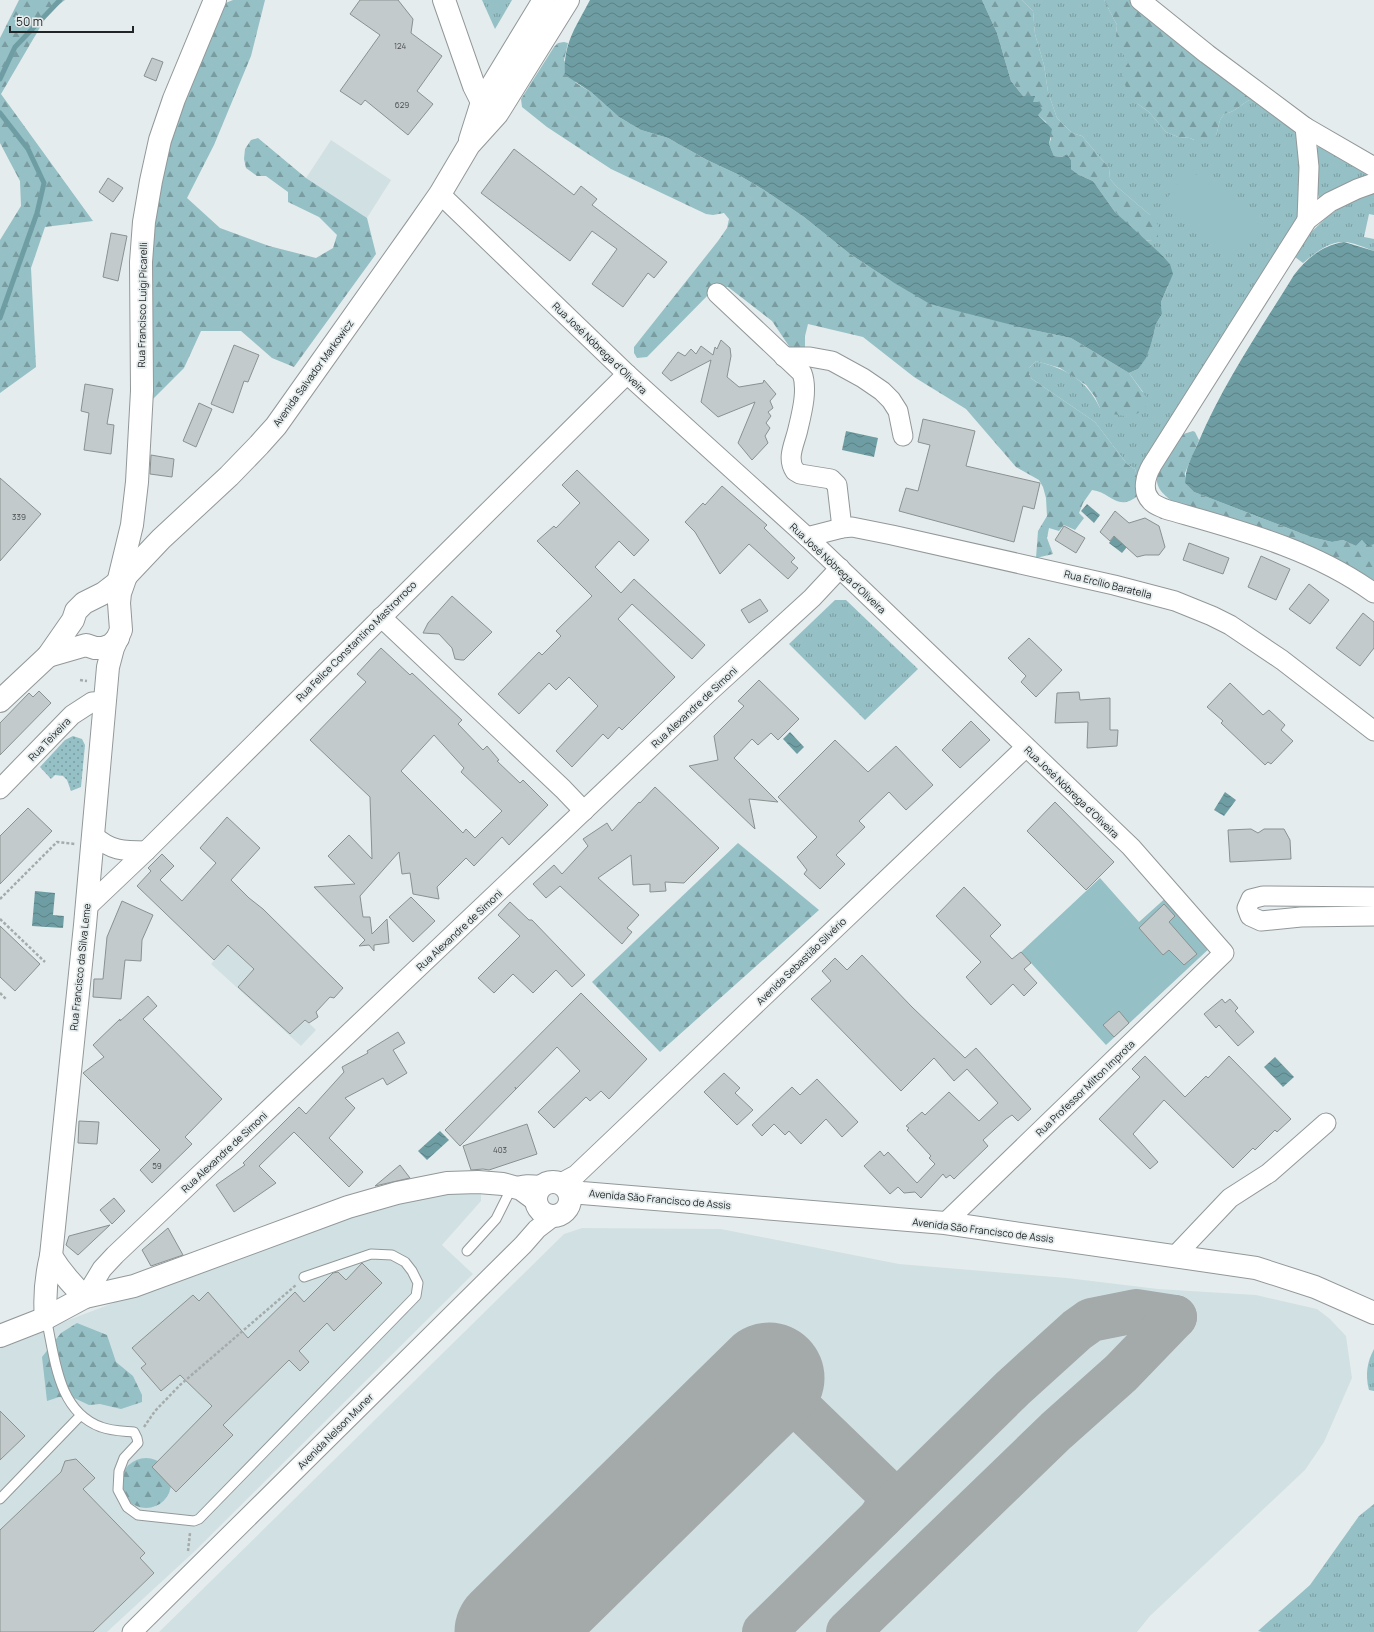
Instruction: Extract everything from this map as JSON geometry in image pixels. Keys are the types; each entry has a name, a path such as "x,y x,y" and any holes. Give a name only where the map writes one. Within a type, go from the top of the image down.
{"street":[{"name":"Rua Francisco Luigi Picarelli","path":"119,611 120,593 132,525 137,482 142,391 141,262 150,188 160,140 174,99 215,0"},
{"path":"444,0 474,86 489,108"},
{"name":"Avenida Salvador Markowicz","path":"122,579 161,539 230,476 276,426 440,194 489,108 544,0"},
{"name":"Avenida Salvador Markowicz","path":"489,108 568,0"},
{"path":"1140,0 1207,54 1305,127 1374,167"},
{"path":"1305,127 1309,168 1307,220"},
{"path":"1374,183 1357,189 1330,202 1307,220 1147,473 1146,488 1151,502 1165,509 1281,543 1357,580 1374,593"},
{"name":"Rua José Nóbrega d'Oliveira","path":"440,194 627,374 840,568 1130,847 1224,953"},
{"path":"717,293 802,373 804,380 803,401 798,430 791,454 791,464 795,472 831,479 835,482 837,485 842,528"},
{"path":"784,357 810,357 832,361 863,378 882,391 891,400 898,411 903,436"},
{"name":"Rua Felice Constantino Mastrorroco","path":"86,908 146,851 381,616 627,374"},
{"path":"132,525 134,534 141,540 150,541 161,539"},
{"name":"Rua Ercílio Baratella","path":"807,537 852,527 1063,573 1175,601 1212,616 1247,636 1288,665 1374,731"},
{"name":"Rua Alexandre de Simoni","path":"85,1297 102,1269 115,1255 708,693 812,598 840,568"},
{"path":"1,699 48,656 73,620 76,611 84,603 95,598 122,579"},
{"path":"48,656 86,645 95,648 103,648 110,645 118,638 121,630 121,617 119,611 106,600 95,598"},
{"path":"381,616 563,789 584,811"},
{"path":"73,620 74,631 79,640 86,645 98,660 108,677"},
{"name":"Rua Francisco da Silva Leme","path":"46,1318 44,1297 46,1275 51,1256 86,908 85,839 110,657 118,638"},
{"name":"Rua Teixeira","path":"0,789 72,715 92,702 105,701"},
{"name":"Avenida Sebastião Silvério","path":"568,1187 1026,748"},
{"path":"85,839 124,851 146,851"},
{"path":"1374,897 1263,896 1254,897 1251,899 1247,908 1250,916 1261,921 1301,917 1374,916"},
{"name":"Rua Professor Milton Improta","path":"945,1223 1224,953"},
{"path":"1175,1256 1230,1198 1269,1173 1326,1123"},
{"path":"0,1336 46,1318 85,1297 134,1286 348,1207 397,1193 447,1183 478,1182 511,1186 520,1189 543,1208 562,1213 568,1206 568,1187 543,1185 538,1191 543,1208"},
{"name":"Avenida São Francisco de Assis","path":"568,1187 945,1223 1256,1268 1315,1287 1374,1313"},
{"name":"Avenida Nelson Muner","path":"132,1632 518,1251 537,1229 543,1208"},
{"path":"51,1256 60,1271 85,1297"}],"lane":[{"path":"467,1251 496,1219 511,1186 518,1180 568,1187"},
{"path":"46,1318 59,1380 68,1400 80,1416 101,1428 134,1432 137,1438 138,1444 124,1458 119,1470 118,1490 127,1507 138,1515 197,1520 416,1296 418,1283 412,1271 405,1262 392,1255 371,1254 304,1277"},
{"path":"0,1499 80,1416"}],"path":[{"path":"0,899 57,842 85,839"},
{"path":"0,919 45,962"},
{"path":"0,993 6,999"},
{"path":"137,1438 155,1410 180,1385 304,1277"}],"shaded area":[{"path":"331,140 391,180 367,218 306,178"},
{"path":"228,944 316,1030 301,1046 211,964"},
{"path":"481,1189 481,1201 442,1245 473,1274 195,1551 107,1632 0,1632 0,1346 385,1200"},
{"path":"582,1228 721,1229 899,1264 1067,1278 1158,1289 1256,1295 1317,1309 1330,1319 1346,1336 1352,1378 1324,1442 1305,1470 1150,1616 1137,1632 159,1632 564,1234"}],"green space":[{"path":"19,0 65,0 49,12 1,94 93,221 45,227 31,268 36,367 0,393 0,240 21,206 20,181 0,143 0,38"},
{"path":"233,0 265,0 251,56 214,145 187,198 220,228 269,246 316,258 333,248 337,235 319,217 288,202 288,192 266,176 257,176 246,168 244,159 245,149 251,140 258,138 306,178 367,218 376,254 294,367 272,358 241,331 201,331 184,368 151,401 152,197 175,117 223,4"},
{"path":"482,0 512,0 495,29"},
{"path":"982,0 1022,0 1033,11 1035,34 1044,65 1048,92 1057,118 1072,133 1082,136 1109,168 1110,179 1116,186 1150,215 1158,225 1158,237 1152,241 1144,240 1115,212 1093,181 1079,175 1071,169 1071,160 1067,154 1062,157 1054,156 1049,144 1051,139 1046,122 1038,115 1033,102 1023,96 1011,81 997,33"},
{"path":"1022,0 1104,0 1117,25 1116,35 1128,63 1138,104 1149,112 1166,132 1178,137 1190,138 1194,140 1216,136 1220,120 1224,114 1233,111 1251,99 1256,98 1290,125 1302,144 1305,208 1138,479 1135,469 1127,464 1095,422 1032,379 1029,374 1029,368 1036,361 1066,372 1082,382 1100,408 1143,392 1129,373 1138,369 1152,341 1156,324 1162,314 1161,302 1168,286 1170,264 1144,240 1152,241 1150,215 1116,186 1110,179 1109,168 1082,136 1072,133 1057,118 1048,92 1044,65 1035,34 1033,11"},
{"path":"1104,0 1132,0 1256,98 1247,101 1229,113 1224,114 1220,120 1216,136 1210,142 1203,144 1190,138 1178,137 1166,132 1149,112 1138,104 1126,88 1122,72 1128,63 1117,43 1117,25"},
{"path":"558,43 568,43 564,60 576,83 591,92 619,117 641,130 668,138 707,160 737,174 764,190 804,217 850,254 891,281 1028,329 1071,338 1129,373 1146,397 1146,409 1130,417 1107,413 1100,408 1095,397 1086,385 1060,368 1036,361 1029,368 1029,374 1032,379 1095,422 1127,464 1135,469 1140,494 1132,500 1120,502 1105,494 1092,490 1083,503 1079,513 1084,518 1075,530 1064,525 1059,531 1049,528 1047,538 1053,554 1036,558 1038,531 1047,516 1046,498 1043,487 1039,480 1016,467 966,409 914,377 863,337 808,324 805,336 805,348 793,352 772,321 728,287 720,287 711,292 647,357 637,358 634,353 634,347 718,241 727,228 729,219 724,213 713,215 706,214 611,169 547,127 522,107 521,99 554,47"},
{"path":"1320,145 1372,175 1320,200 1317,189 1316,174 1317,148"},
{"path":"1189,169 1259,223 1232,259 1162,205"},
{"path":"1374,192 1374,215 1369,214 1364,237 1374,239 1374,251 1351,243 1338,242 1322,249 1303,263 1295,257 1306,237 1327,217 1348,202"},
{"path":"1193,431 1199,440 1185,473 1185,483 1194,492 1311,537 1332,542 1343,540 1356,546 1362,540 1374,544 1374,584 1170,500 1162,492 1157,482 1160,465 1177,436"},
{"path":"835,600 846,600 918,669 865,720 789,644"},
{"path":"73,736 82,739 85,745 81,787 71,791 67,780 63,776 55,775 51,779 40,767 65,740"},
{"path":"738,843 819,910 660,1052 592,982"},
{"path":"1100,878 1139,922 1169,895 1214,944 1106,1045 1021,952"},
{"path":"77,1323 107,1335 116,1362 133,1376 142,1395 142,1402 121,1409 100,1404 89,1405 74,1398 59,1397 47,1401 42,1357 61,1333"},
{"path":"1374,1349 1374,1391 1369,1390 1367,1374 1368,1364"},
{"path":"141,1458 151,1458 164,1465 171,1478 171,1488 164,1501 151,1508 141,1508 132,1504 125,1497 121,1488 121,1478 125,1469 132,1462"},
{"path":"1374,1504 1374,1632 1258,1631 1310,1585 1359,1516"}],"water":[{"path":"590,0 982,0 997,33 1011,81 1023,96 1035,96 1033,102 1038,102 1042,110 1038,115 1052,129 1049,144 1054,156 1062,157 1067,154 1071,160 1071,169 1079,175 1093,181 1115,212 1170,264 1173,274 1161,302 1162,314 1156,324 1146,358 1138,369 1129,373 1071,338 1028,329 930,304 850,254 804,217 764,190 737,174 707,160 668,138 641,130 619,117 591,92 565,75 568,44 575,27"},
{"path":"1344,242 1374,251 1374,544 1368,546 1362,540 1356,546 1343,540 1332,542 1311,537 1194,492 1185,483 1186,473 1191,458 1230,378 1294,275 1304,263 1322,249"},
{"path":"846,431 878,438 874,457 842,450"},
{"path":"1087,504 1100,515 1094,523 1081,511"},
{"path":"1114,536 1127,547 1122,553 1109,543"},
{"path":"790,732 804,747 797,754 783,739"},
{"path":"1225,792 1236,800 1224,816 1214,810"},
{"path":"35,891 55,893 53,915 64,916 63,928 32,926"},
{"path":"1275,1057 1294,1077 1283,1087 1264,1067"},
{"path":"440,1131 449,1140 427,1160 418,1151"}],"building":[{"path":"360,0 398,0 413,19 411,33 442,56 417,91 433,104 408,135 365,100 361,105 340,91 380,35 350,14"},
{"path":"152,58 163,62 156,81 144,76"},
{"path":"514,149 574,195 581,186 597,199 592,205 667,262 654,278 648,273 623,307 592,284 617,249 592,231 570,261 481,193"},
{"path":"108,178 123,188 113,202 99,192"},
{"path":"111,233 127,236 118,281 103,277"},
{"path":"721,340 730,348 731,356 727,377 739,387 763,383 764,380 776,394 770,401 773,408 768,412 771,416 766,423 770,428 765,436 768,443 752,460 738,443 755,402 718,417 701,402 711,360 671,381 662,373 678,352 685,356 691,349 696,354 701,346 713,355 715,347 717,349"},
{"path":"234,345 259,355 248,382 244,381 233,413 211,404"},
{"path":"85,384 113,389 107,424 114,425 111,454 84,450 89,413 81,411"},
{"path":"199,403 212,409 196,447 183,441"},
{"path":"923,419 975,431 966,466 1040,483 1034,509 1023,506 1014,542 899,511 906,488 918,491 930,445 918,442"},
{"path":"151,455 174,459 172,477 150,474"},
{"path":"577,470 649,540 634,556 619,541 595,567 621,593 634,579 705,645 692,659 632,604 618,619 675,677 622,730 619,727 608,739 603,734 572,767 556,751 598,706 569,677 556,690 549,683 519,714 498,694 539,652 542,655 561,636 556,631 592,596 537,541 554,526 556,528 580,503 562,485"},
{"path":"0,478 41,514 0,561"},
{"path":"722,486 767,525 764,528 795,558 791,562 798,568 788,579 749,544 720,574 695,532 685,522 703,503 705,505"},
{"path":"1115,511 1129,523 1145,518 1159,526 1165,547 1159,555 1145,555 1137,557 1114,536 1110,541 1100,532"},
{"path":"1064,526 1085,538 1076,553 1055,540"},
{"path":"1189,543 1229,558 1223,574 1183,560"},
{"path":"1261,556 1290,569 1276,600 1248,587"},
{"path":"1309,584 1329,600 1310,624 1289,609"},
{"path":"452,596 492,632 464,660 455,659 452,648 439,634 423,633 428,623"},
{"path":"760,599 768,611 749,623 741,610"},
{"path":"1363,613 1374,622 1374,648 1360,666 1336,648"},
{"path":"1029,638 1062,670 1036,697 1021,682 1026,676 1008,658"},
{"path":"381,648 410,675 412,673 462,720 458,724 483,750 487,746 499,760 497,761 520,783 523,780 548,805 509,845 502,837 474,866 466,858 437,887 439,899 413,894 410,873 402,874 399,852 360,896 363,917 370,917 372,934 387,919 389,943 374,945 374,951 369,945 359,946 365,940 314,887 355,884 328,856 349,835 372,859 370,797 310,740 366,682 357,674","holes":["434,735 464,768 461,772 502,811 475,838 466,829 463,833 401,771"]},
{"path":"759,680 799,719 778,740 771,733 758,745 752,739 734,758 778,802 749,799 755,829 689,766 718,760 714,736 744,706 738,701"},
{"path":"1230,683 1263,715 1269,710 1285,725 1281,730 1293,741 1271,764 1268,762 1265,765 1221,723 1223,721 1207,707"},
{"path":"39,691 51,703 0,755 0,723 29,693 33,697"},
{"path":"1079,692 1080,700 1110,698 1110,730 1118,730 1117,746 1087,748 1088,722 1055,723 1057,693"},
{"path":"971,721 990,740 960,768 942,750"},
{"path":"835,740 868,772 896,746 933,785 906,810 889,792 859,821 865,827 836,855 845,864 820,889 804,874 807,870 797,857 817,837 778,797"},
{"path":"655,787 719,848 684,883 665,882 666,891 650,892 650,884 633,885 631,855 598,878 639,915 627,928 632,932 622,944 560,886 546,898 533,884 554,865 562,874 588,846 583,839 607,823 612,831"},
{"path":"1055,802 1114,862 1086,890 1027,831"},
{"path":"28,808 52,831 0,884 0,836"},
{"path":"227,817 260,848 231,880 249,898 263,909 343,988 334,998 330,997 316,1012 318,1017 309,1023 305,1020 290,1034 238,987 254,969 228,945 214,960 137,886 151,871 148,868 162,854 174,866 160,880 182,901 216,863 200,848"},
{"path":"1251,829 1258,833 1264,829 1284,829 1290,840 1291,859 1230,862 1228,830"},
{"path":"964,887 1001,925 990,936 1012,959 1021,952 1031,963 1024,969 1037,983 1024,996 1013,984 991,1005 966,977 981,962 936,916"},
{"path":"411,897 435,921 413,942 389,917"},
{"path":"122,901 153,915 142,940 141,961 125,960 121,999 93,997 94,979 103,979 107,937"},
{"path":"510,902 529,920 532,920 585,975 572,987 556,970 533,993 513,974 494,993 478,978 520,936 498,915"},
{"path":"1164,904 1175,916 1169,922 1197,954 1184,965 1169,950 1163,955 1139,928"},
{"path":"0,926 40,964 15,991 0,977"},
{"path":"862,955 912,1007 965,1058 976,1048 1031,1109 1018,1121 1012,1115 1006,1119 983,1140 988,1146 954,1179 950,1175 946,1178 943,1174 921,1198 915,1192 904,1193 898,1187 890,1194 864,1166 880,1151 884,1156 888,1152 917,1183 935,1164 929,1158 931,1156 907,1130 909,1128 906,1126 922,1112 925,1115 949,1092 979,1121 998,1103 967,1069 954,1081 934,1058 901,1091 811,999 831,981 822,971 835,958 847,970"},
{"path":"581,993 647,1059 609,1099 601,1091 590,1101 586,1097 554,1128 538,1112 580,1071 557,1047 460,1146 445,1130"},
{"path":"148,996 157,1006 143,1019 222,1099 185,1137 192,1144 152,1183 140,1170 160,1150 83,1073 104,1057 93,1045 120,1019 120,1021"},
{"path":"1222,999 1225,1003 1230,999 1238,1008 1235,1011 1254,1032 1238,1046 1219,1025 1216,1028 1204,1014"},
{"path":"1119,1011 1129,1023 1114,1037 1103,1025"},
{"path":"398,1032 405,1043 393,1050 407,1073 387,1085 383,1078 345,1098 355,1108 329,1138 363,1172 349,1187 294,1132 259,1166 276,1183 234,1212 216,1185 245,1165 243,1163 299,1107 306,1114 344,1072 342,1067 368,1053 367,1051"},
{"path":"1145,1056 1185,1097 1206,1076 1208,1078 1229,1056 1291,1119 1277,1132 1275,1130 1255,1150 1253,1148 1233,1168 1164,1100 1133,1134 1158,1162 1150,1169 1099,1119 1140,1077 1132,1069"},
{"path":"724,1073 740,1088 735,1093 753,1110 737,1125 704,1092"},
{"path":"817,1079 858,1122 842,1137 826,1119 801,1144 789,1131 785,1135 774,1124 762,1136 752,1125 792,1087 800,1095"},
{"path":"79,1121 99,1122 97,1144 78,1143"},
{"path":"527,1124 537,1154 489,1170 471,1170 463,1146"},
{"path":"400,1165 410,1178 375,1186"},
{"path":"114,1198 125,1211 112,1224 100,1210"},
{"path":"110,1225 78,1255 66,1245 69,1236"},
{"path":"168,1228 183,1255 151,1266 142,1250"},
{"path":"362,1263 382,1283 334,1331 327,1323 299,1351 309,1362 300,1371 289,1360 223,1425 233,1435 176,1492 152,1467 212,1406 180,1375 161,1391 141,1368 146,1364 132,1348 193,1295 199,1301 208,1292 248,1338 295,1292 304,1302 333,1273 338,1272 346,1280"},
{"path":"0,1411 25,1436 0,1460"},
{"path":"76,1459 95,1478 83,1489 145,1553 140,1558 154,1573 93,1632 0,1632 0,1530 61,1472 65,1461"}],"waterway":[{"path":"0,79 15,47 60,0"},
{"path":"0,113 28,149 44,183 37,213 0,318"}],"taxiway":[{"path":"764,1632 1013,1388 1077,1330 1091,1320 1136,1311 1175,1317"},
{"path":"848,1632 1056,1431 1121,1373 1175,1317"},
{"path":"769,1378 887,1492 887,1505 881,1517"}],"runway":[{"path":"510,1632 769,1378"}]}
